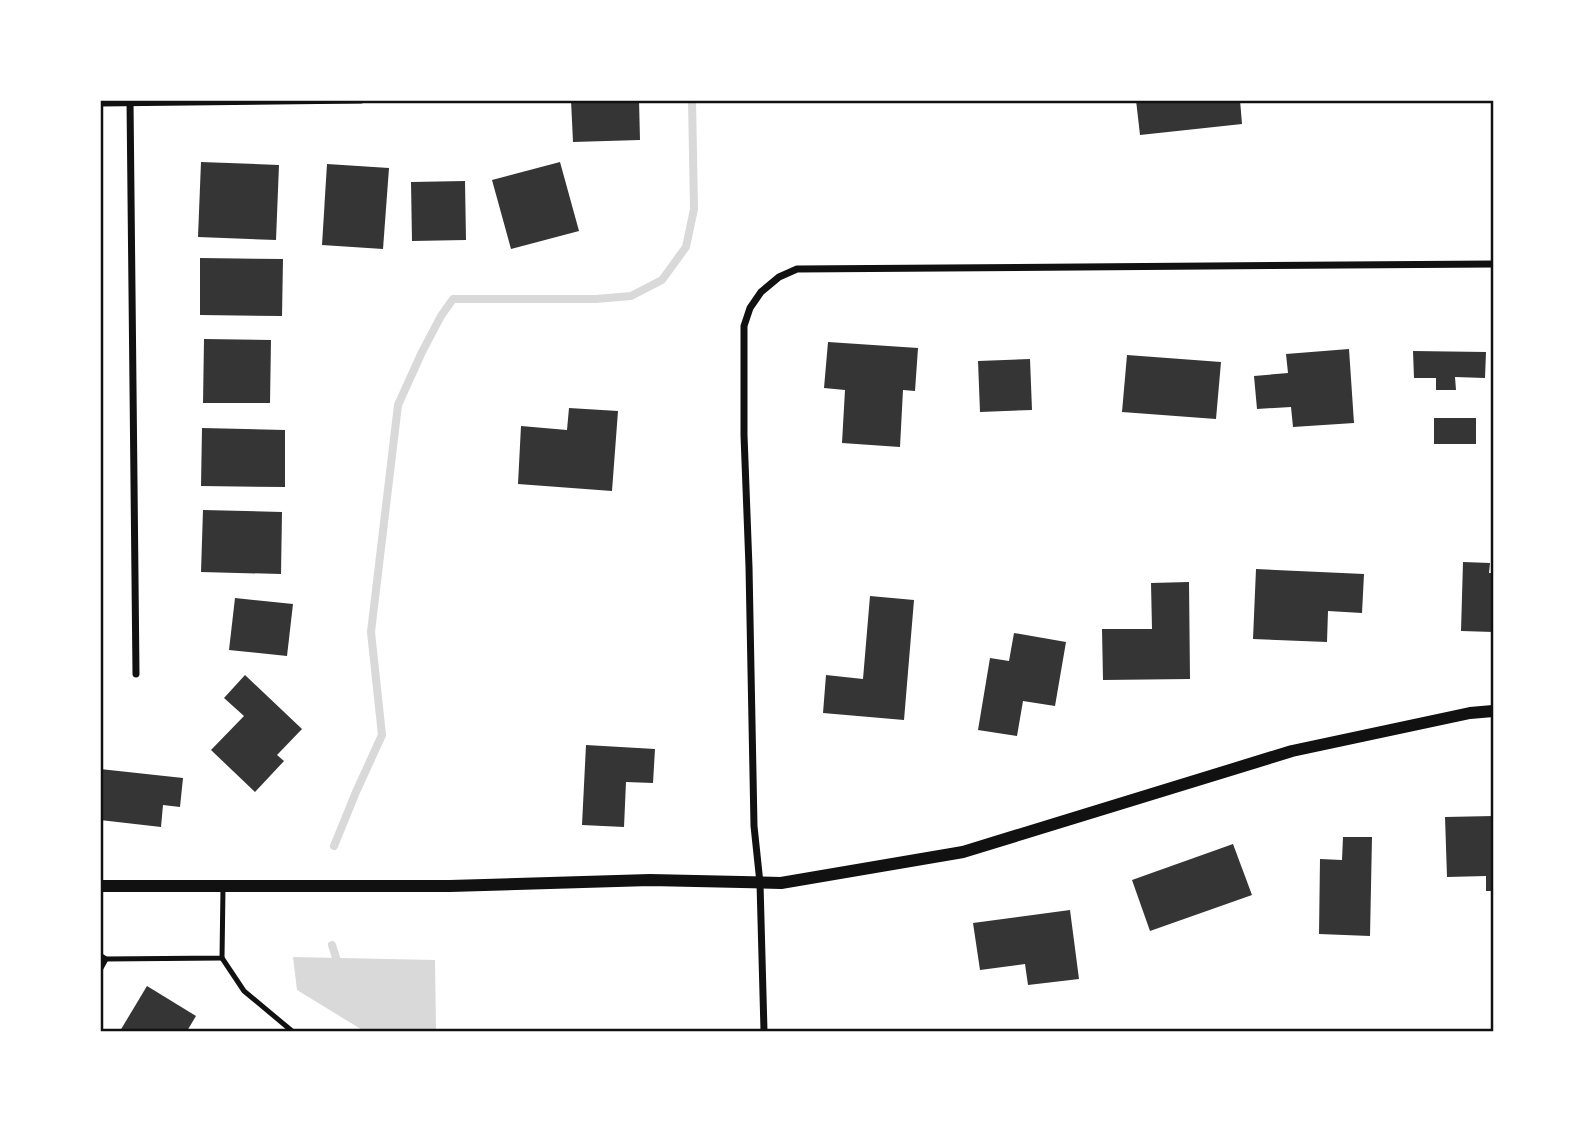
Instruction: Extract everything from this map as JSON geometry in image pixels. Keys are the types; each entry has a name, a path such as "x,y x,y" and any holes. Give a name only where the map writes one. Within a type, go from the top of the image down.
{"street":[{"path":"100,103 361,100"},
{"path":"130,101 135,674"},
{"path":"764,1031 760,883 754,826 744,435 744,326 750,308 761,292 779,277 797,269 1493,264"},
{"path":"100,886 450,886 650,880 781,883 963,852 1292,751 1470,713 1493,711"}],"lane":[{"path":"223,887 222,958 244,992 292,1031"},
{"path":"100,970 103,957 222,958"}],"shaded area":[{"path":"293,957 435,960 436,1031 364,1031 297,990"}],"building":[{"path":"571,100 639,100 640,140 573,142"},
{"path":"1136,100 1240,100 1242,124 1140,135"},
{"path":"201,162 279,165 276,240 198,237"},
{"path":"560,162 579,231 511,249 492,180"},
{"path":"327,164 389,168 383,249 322,245"},
{"path":"465,181 466,240 412,241 411,182"},
{"path":"200,258 283,259 282,316 200,315"},
{"path":"204,339 271,340 270,403 203,403"},
{"path":"828,342 918,348 915,391 903,390 900,447 842,443 845,390 824,388"},
{"path":"1349,349 1354,423 1293,427 1291,407 1257,409 1254,376 1288,373 1286,354"},
{"path":"1413,351 1486,352 1485,378 1455,377 1456,390 1436,390 1436,378 1414,378"},
{"path":"1127,355 1221,362 1216,419 1122,412"},
{"path":"1030,359 1032,410 980,412 978,361"},
{"path":"569,408 618,411 612,491 518,484 521,426 567,430"},
{"path":"1434,418 1476,418 1476,444 1434,444"},
{"path":"202,428 285,430 285,487 201,486"},
{"path":"203,510 282,512 281,574 201,572"},
{"path":"1463,562 1490,563 1489,573 1493,573 1493,632 1461,631"},
{"path":"1256,569 1364,574 1362,613 1328,611 1327,642 1253,639"},
{"path":"1189,582 1190,679 1103,680 1102,629 1152,629 1151,583"},
{"path":"870,596 914,600 904,720 823,713 826,675 863,679"},
{"path":"235,598 293,604 287,656 229,650"},
{"path":"1014,633 1066,642 1055,706 1023,701 1017,736 978,730 990,658 1009,661"},
{"path":"245,675 302,729 277,755 284,761 255,792 211,750 244,716 224,698"},
{"path":"586,745 655,749 653,783 626,782 624,827 582,825"},
{"path":"100,769 183,778 180,807 163,805 161,827 100,820"},
{"path":"1493,816 1493,891 1486,891 1486,876 1447,877 1445,817"},
{"path":"1343,837 1372,837 1370,936 1319,934 1320,859 1342,860"},
{"path":"1233,844 1252,895 1150,931 1132,880"},
{"path":"1070,910 1079,979 1028,985 1025,964 980,970 973,923"},
{"path":"147,986 196,1016 187,1031 120,1031"}],"waterway":[{"path":"334,846 382,735 371,632 398,405 422,352 453,299 596,299 631,296 662,280 686,247 694,209 692,100"},
{"path":"332,945 339,967"}]}
